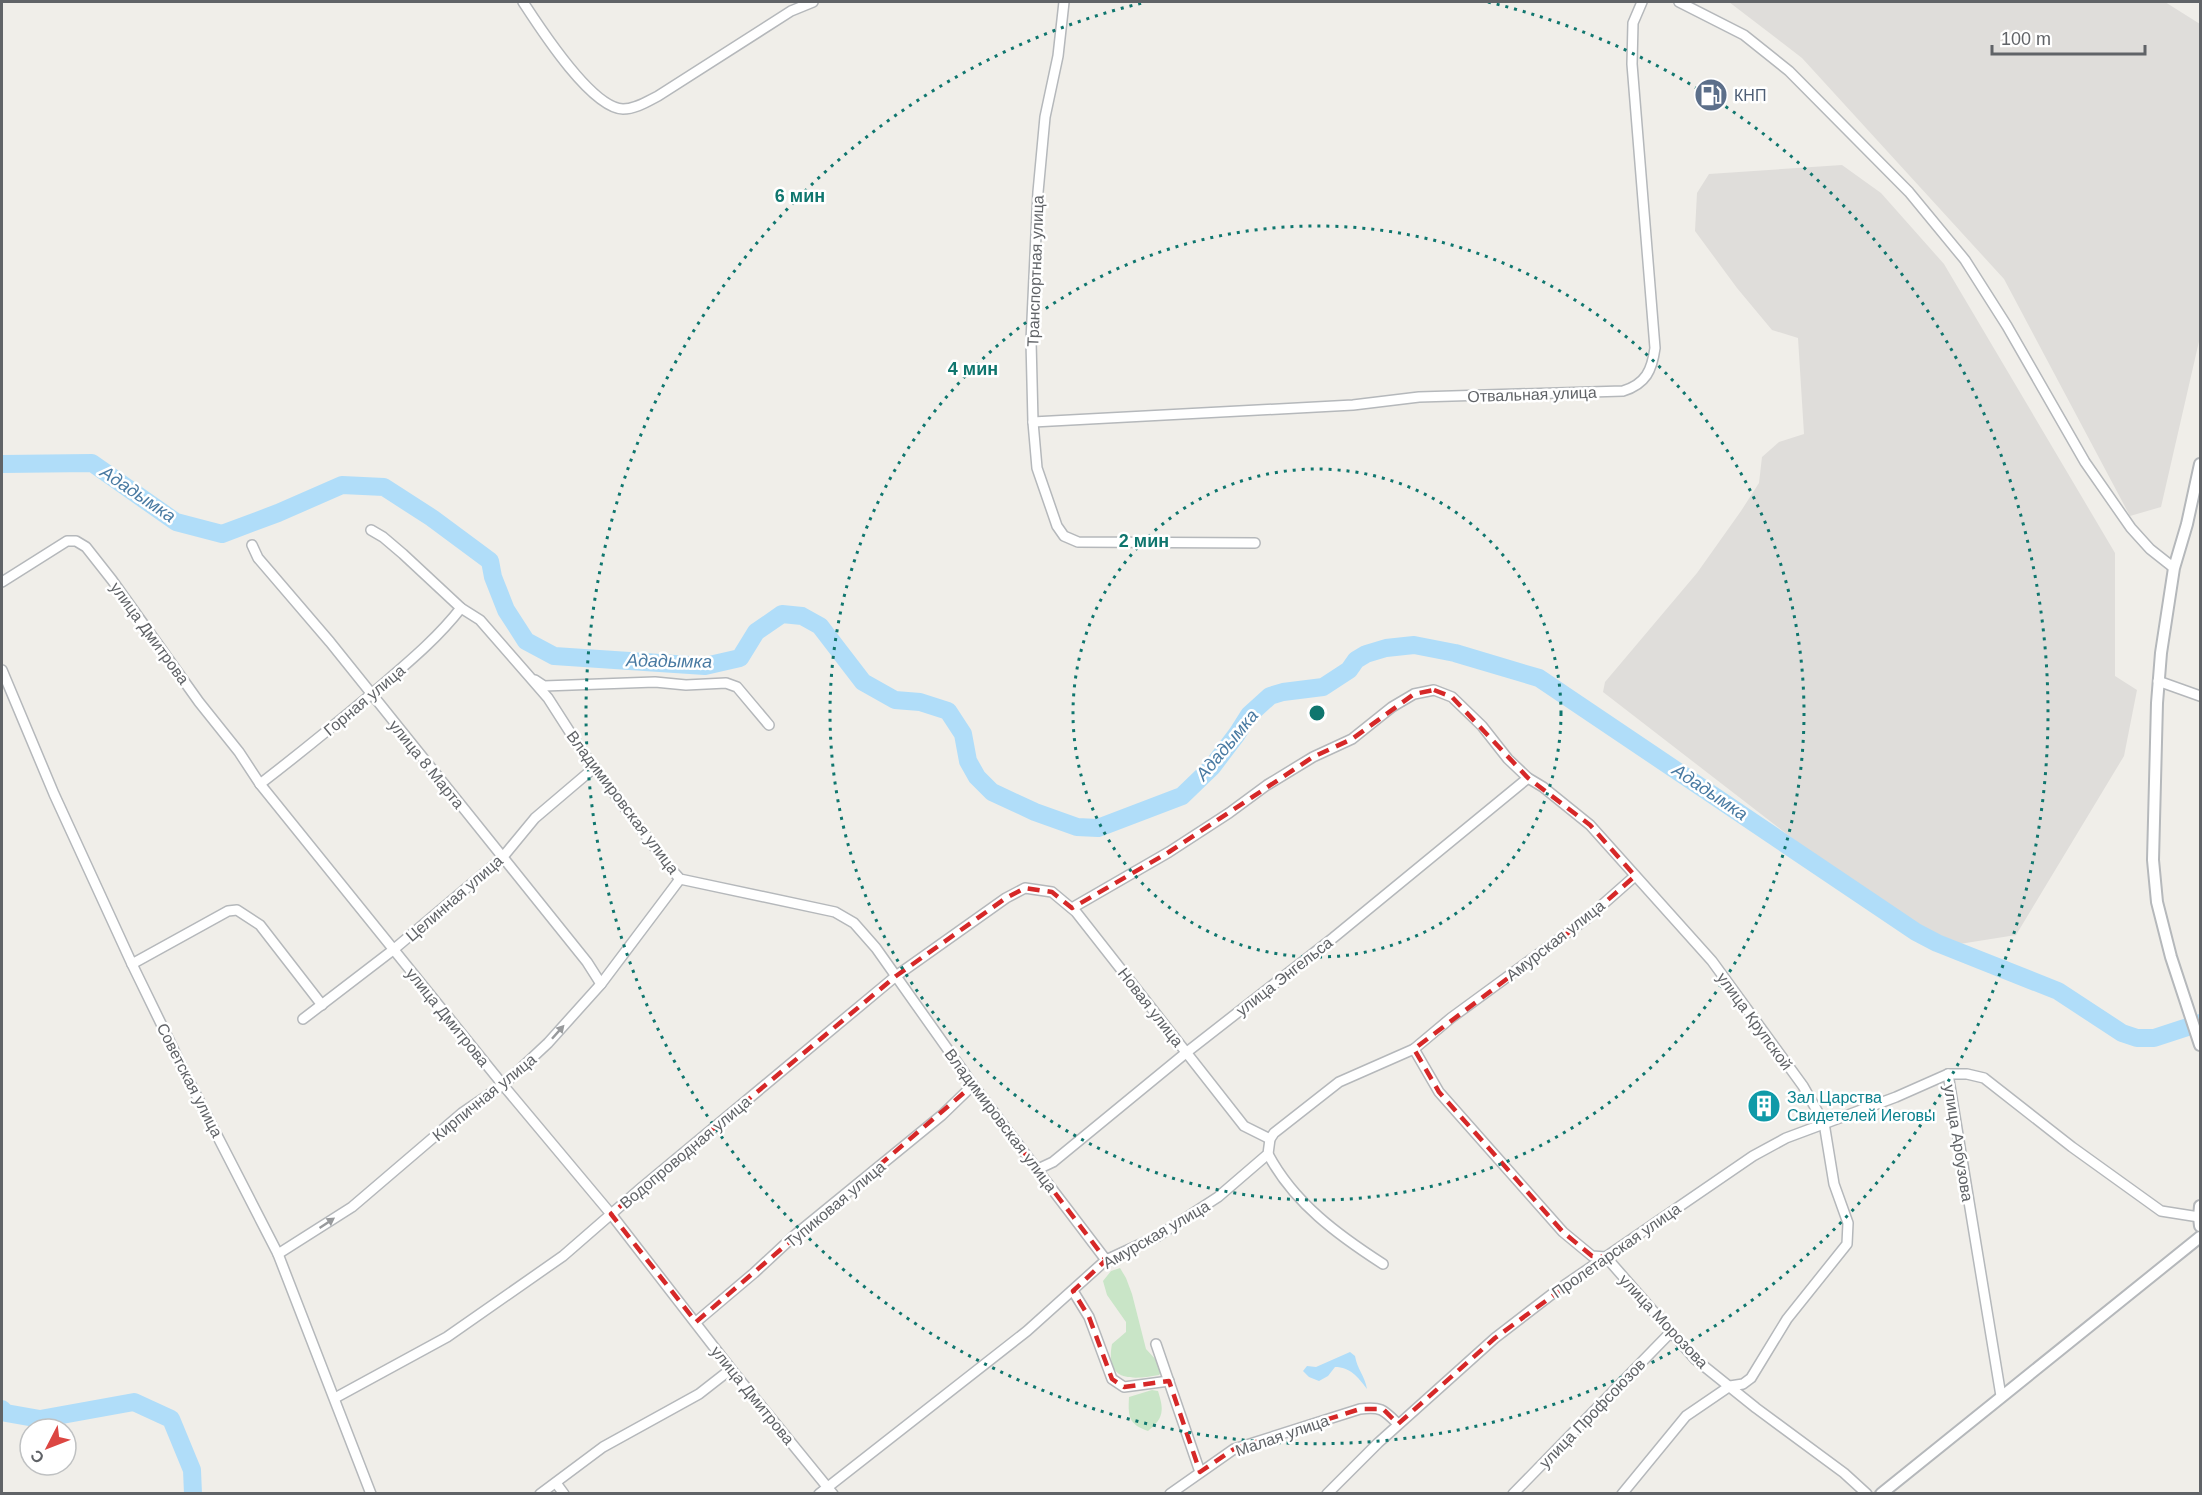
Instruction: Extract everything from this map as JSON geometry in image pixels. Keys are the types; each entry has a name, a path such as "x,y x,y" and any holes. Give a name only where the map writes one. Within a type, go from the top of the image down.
{"street":[{"path":"523,2 557,52 595,96 608,106 624,109 638,106 658,96 791,10 813,2"},
{"name":"Транспортная улица","path":"1064,2 1058,56 1046,117 1038,192 1031,341 1033,422 1037,468 1057,526 1064,536 1078,542 1255,543"},
{"name":"Отвальная улица","path":"1033,422 1353,405 1419,397 1623,391 1641,384 1653,366 1655,348 1632,64 1633,23 1642,2"},
{"path":"1679,2 1744,35 1789,71 1909,192 1965,260 2007,326 2085,462 2131,528 2150,549 2174,568"},
{"path":"2200,465 2187,524 2174,568 2158,681 2153,860 2157,902 2171,957 2200,1045"},
{"name":"Владимировская улица","path":"371,530 404,554 461,608 480,621 528,675 548,698 595,767 670,869 681,879 835,912 854,923 896,976 974,1085 1106,1260"},
{"name":"улица Дмитрова","path":"2,582 68,541 76,541 86,547 199,702 239,752 260,784 503,1085 611,1214 731,1369 831,1490"},
{"name":"улица 8 Марта","path":"252,545 258,558 587,962 601,984"},
{"name":"Горная улица","path":"260,784 329,731 427,645 461,608"},
{"name":"Советская улица","path":"2,670 54,794 132,964 185,1074 278,1254 371,1494"},
{"path":"528,675 544,686 655,682 686,685 726,683 737,687 769,725"},
{"path":"2158,681 2200,696"},
{"name":"улица Крупской","path":"1072,908 1169,852 1230,813 1267,785 1313,757 1352,739 1392,707 1414,694 1434,690 1452,697 1482,726 1508,759 1528,778 1544,787 1590,825 1712,961 1803,1086 1824,1123 1834,1184 1848,1223 1847,1244 1787,1319 1750,1378 1743,1384 1730,1386 1686,1416 1622,1494"},
{"name":"Целинная улица","path":"303,1019 393,950 502,858 535,818 595,767"},
{"name":"улица Энгельса","path":"1038,1169 1053,1162 1187,1052 1333,938 1528,778"},
{"name":"Амурская улица","path":"1270,1139 1274,1133 1339,1082 1414,1049 1451,1018 1585,920 1635,876"},
{"name":"Кирпичная улица","path":"278,1254 352,1207 462,1113 503,1085 548,1043 601,984 681,879"},
{"name":"Новая улица","path":"1025,888 1052,892 1072,908 1244,1126 1270,1139"},
{"name":"Водопроводная улица","path":"335,1398 447,1337 563,1257 611,1214 896,976 1006,898 1025,888"},
{"path":"132,964 228,911 237,910 260,925 322,1005"},
{"name":"улица Морозова","path":"1414,1049 1439,1092 1563,1232 1593,1256 1606,1257 1695,1359 1844,1473 1867,1494"},
{"name":"Пролетарская улица","path":"1327,1494 1398,1424 1494,1338 1556,1291 1753,1156 1786,1138 1896,1097 1948,1074"},
{"name":"улица Арбузова","path":"2001,1396 1948,1074 1967,1074 1984,1078 2072,1147 2161,1211 2200,1216"},
{"name":"Тупиковая улица","path":"696,1322 795,1236 942,1115 974,1085"},
{"path":"1270,1139 1268,1154 1291,1188 1338,1235 1383,1264"},
{"name":"Амурская улица","path":"819,1494 831,1490 962,1384 1073,1291 1106,1260 1158,1236 1218,1197 1268,1154"},
{"path":"1881,1494 2200,1237"},
{"path":"1073,1291 1089,1317 1112,1379 1124,1387 1169,1381"},
{"name":"улица Профсоюзов","path":"1513,1494 1671,1332"},
{"path":"1156,1344 1200,1473"},
{"path":"540,1494 603,1447 699,1394 731,1369"},
{"name":"Малая улица","path":"1170,1494 1234,1449 1360,1409 1372,1407 1383,1409 1398,1424"},
{"path":"555,1483 564,1494"}],"highlighted area":[{"path":"1434,690 1452,697 1528,778 1590,825 1635,876 1585,920 1414,1049 1439,1092 1563,1232 1592,1256 1606,1257 1495,1338 1398,1424 1383,1409 1360,1409 1234,1449 1200,1472 1169,1381 1124,1387 1112,1379 1089,1317 1073,1291 1106,1260 973,1085 696,1322 611,1214 896,976 1006,898 1025,888 1052,892 1072,908 1169,852 1313,757 1352,739 1414,694"}],"shaded area":[{"path":"1729,2 2165,2 2200,24 2200,337 2161,507 2130,516 2004,279 1802,58"},
{"path":"1842,165 1881,193 1944,264 2115,553 2115,676 2137,690 2124,756 2016,935 1947,946 1885,910 1603,692 1605,682 1697,573 1741,511 1759,483 1762,457 1779,442 1804,434 1798,338 1772,330 1737,288 1695,231 1697,193 1709,174"}],"green space":[{"path":"1120,1268 1132,1294 1146,1349 1158,1362 1161,1373 1159,1375 1139,1378 1122,1376 1112,1366 1112,1344 1126,1332 1126,1322 1107,1295 1103,1281 1111,1271"},
{"path":"1152,1390 1158,1391 1162,1409 1160,1418 1148,1431 1133,1422 1129,1409 1129,1397"}],"water":[{"path":"1350,1352 1355,1356 1367,1389 1357,1377 1340,1367 1335,1367 1328,1376 1319,1381 1309,1377 1303,1371 1307,1366 1316,1367"}],"waterway":[{"name":"Ададымка","path":"2,464 92,463 176,522 222,534 342,485 384,487 432,518 490,561 493,577 506,610 526,641 554,656 705,666 740,658 756,632 782,614 802,616 820,626 863,682 895,700 920,702 948,711 963,734 968,761 977,777 992,792 1035,812 1077,827 1098,828 1182,796 1212,767 1249,715 1270,696 1323,687 1349,670 1356,660 1366,654 1386,648 1414,645 1455,653 1539,678 1916,932 1937,943 2058,991 2122,1033 2137,1038 2154,1038 2200,1023"},
{"name":"Ададымка","path":"2,1409 6,1413 40,1419 134,1402 171,1419 192,1470 193,1494"}],"place":[{"name":"КНП","path":"1711,95"},
{"name":"Зал Царства Свидетелей Иеговы","path":"1764,1106"}]}
